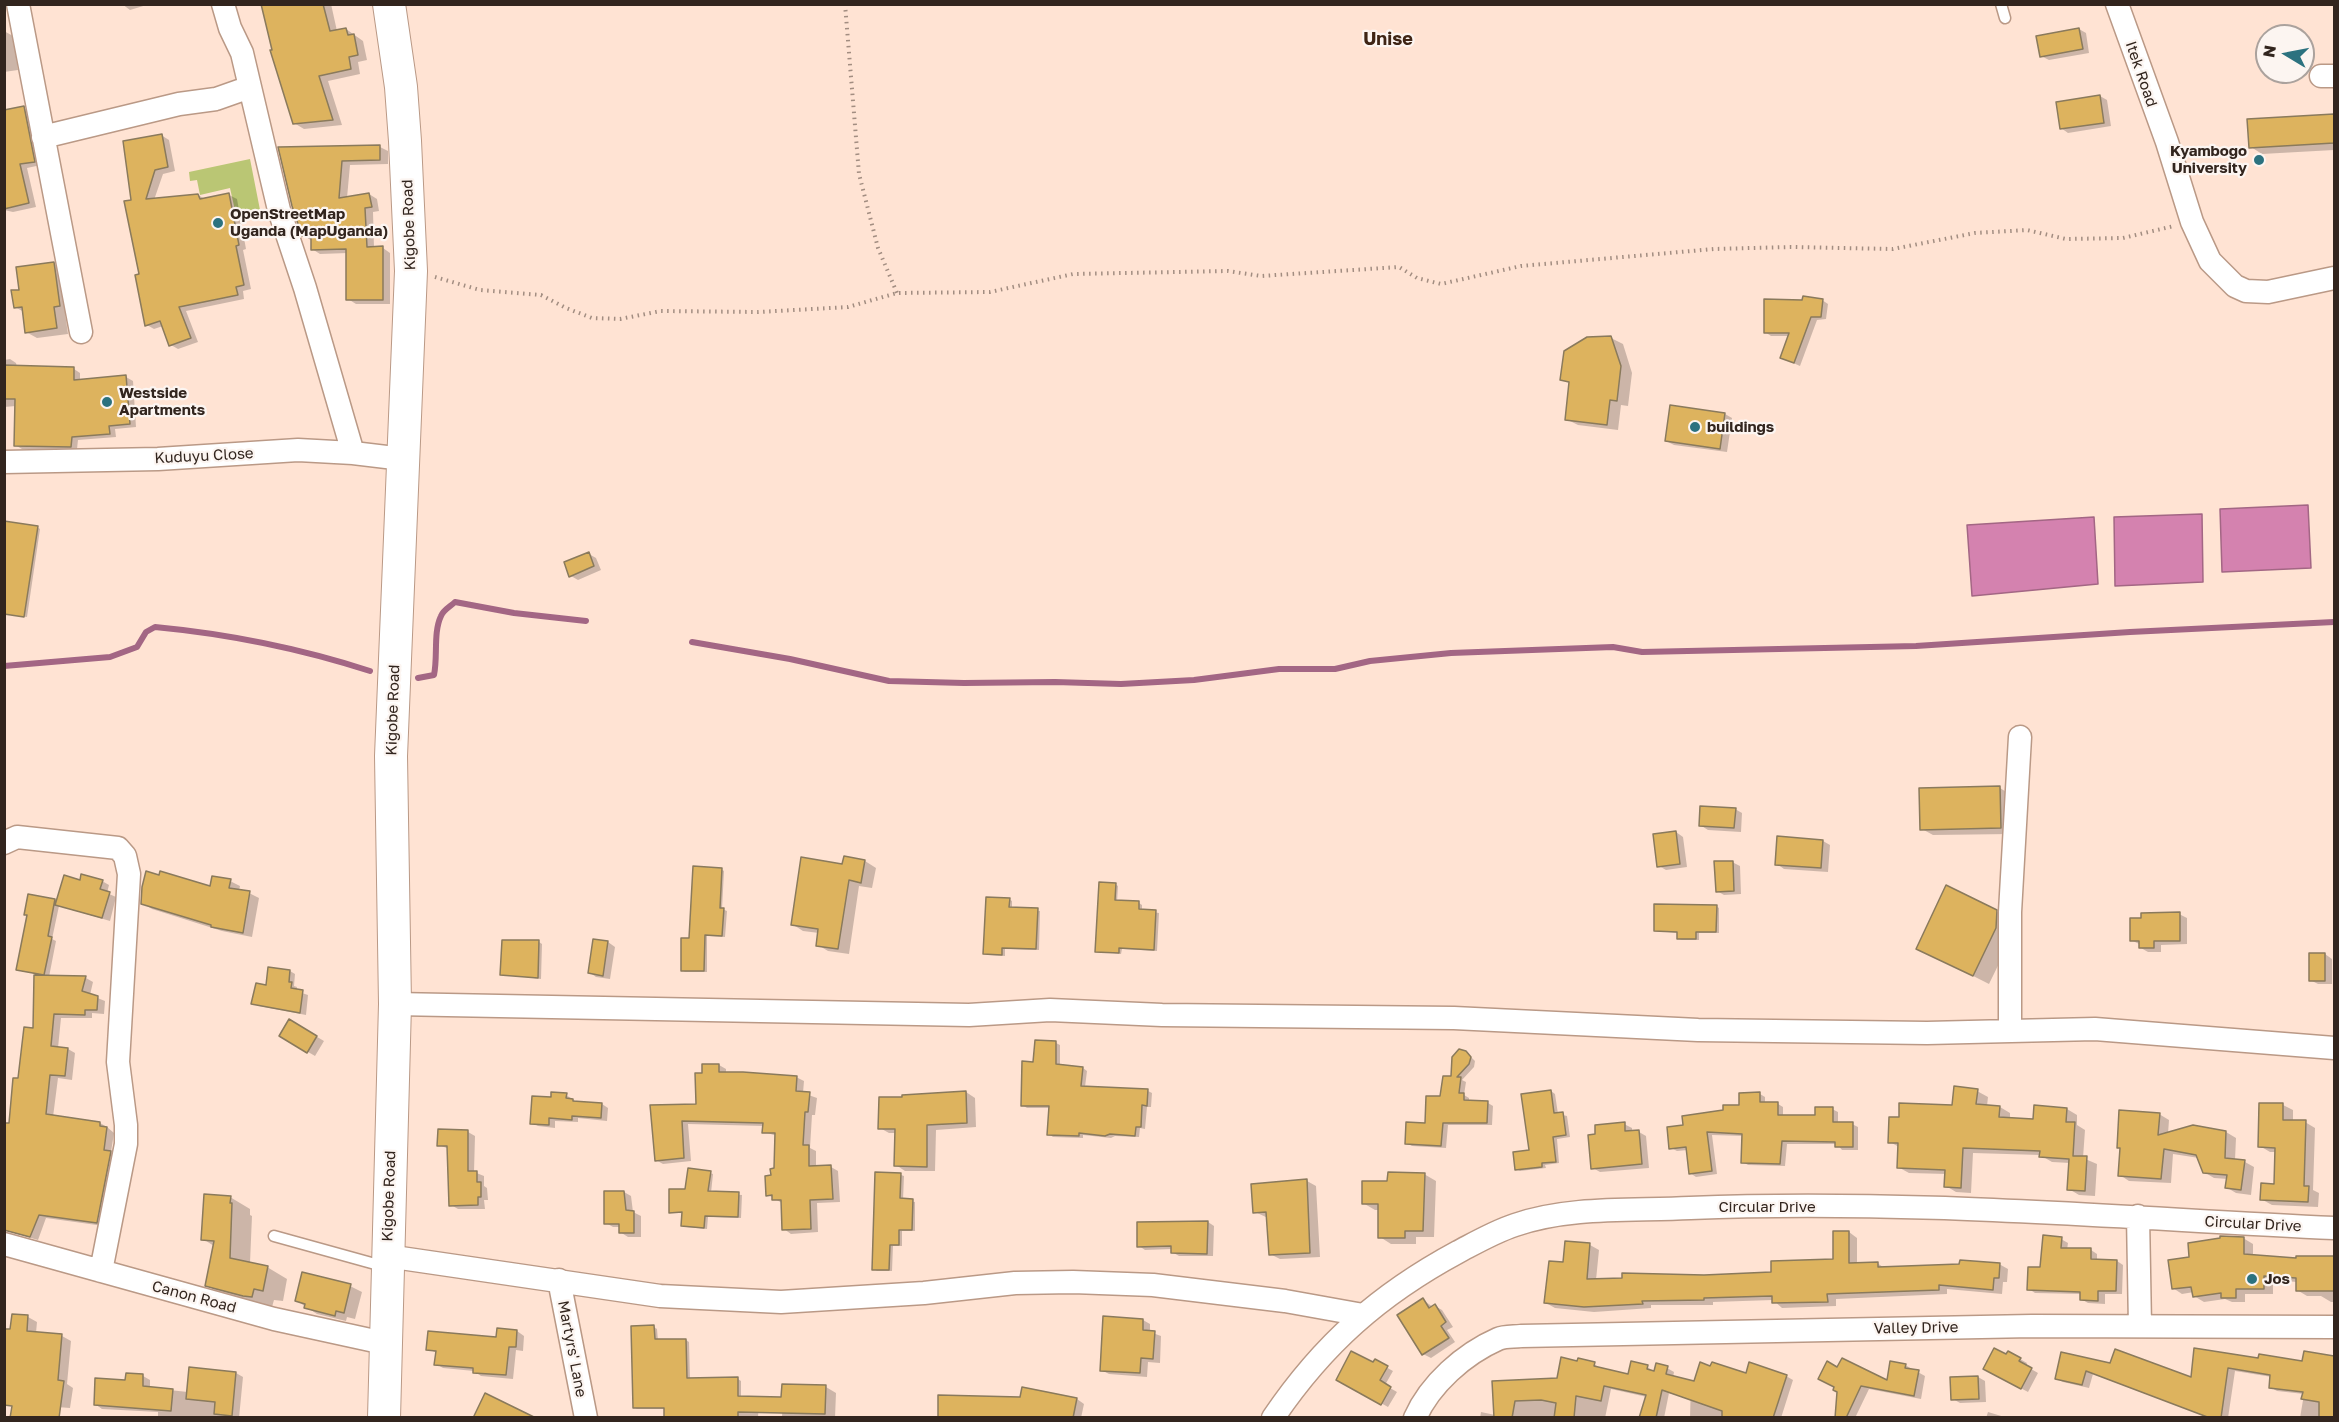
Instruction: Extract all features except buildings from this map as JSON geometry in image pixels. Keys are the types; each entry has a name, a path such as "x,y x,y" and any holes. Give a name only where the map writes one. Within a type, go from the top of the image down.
{"street":[{"path":"18,4 81,332"},
{"path":"223,4 230,28 242,53 279,210 305,288 353,453"},
{"name":"Kigobe Road","path":"384,1418 384,1343 395,1004 391,756 411,270 401,87 389,4"},
{"name":"Itek Road","path":"2117,4 2193,222 2210,261 2235,286 2246,291 2268,292 2334,278"},
{"path":"43,137 178,104 216,99 250,87"},
{"name":"Kuduyu Close","path":"4,462 158,459 298,450 404,459"},
{"path":"2010,1031 2010,912 2020,737"},
{"path":"6,840 17,837 118,849 125,856 129,874 118,1062 126,1125 126,1144 101,1271"},
{"path":"395,1004 969,1016 1050,1011 1162,1015 1454,1018 1698,1030 1927,1033 2095,1029 2334,1048"},
{"name":"Circular Drive","path":"1273,1418 1320,1356 1363,1315 1425,1269 1490,1234 1518,1224 1564,1214 1731,1206 1826,1207 2138,1216 2334,1228"},
{"path":"2138,1216 2140,1326"},
{"name":"Canon Road","path":"4,1245 274,1319 384,1343"},
{"path":"387,1262 559,1280 660,1296 781,1302 924,1293 1015,1283 1073,1282 1153,1285 1284,1301 1363,1315"},
{"name":"Martyrs' Lane","path":"559,1280 586,1418"},
{"name":"Valley Drive","path":"1415,1418 1430,1391 1462,1362 1498,1339 1533,1336 2020,1326 2334,1327"}],"lane":[{"path":"2001,4 2005,18"},
{"path":"274,1236 387,1262"}],"path":[{"path":"845,4 859,174 878,248 897,293"},
{"path":"411,270 480,290 542,295 592,318 620,319 661,311 758,312 848,307 897,293 990,292 1073,274 1168,271 1228,272 1262,276 1399,267 1417,278 1441,284 1521,266 1714,249 1791,247 1893,249 1975,233 2027,230 2066,239 2123,238 2193,222"}],"green space":[{"path":"250,159 260,210 236,215 230,188 200,195 197,180 190,181 189,172"}],"shaded area":[{"path":"2308,505 2311,568 2222,572 2220,509"},
{"path":"2202,514 2203,582 2115,586 2114,517"},
{"path":"2094,517 2098,584 1972,596 1967,525"}],"waterway":[{"path":"418,678 434,675 436,637 441,616 455,602 514,613 586,621"},
{"path":"692,642 790,659 889,681 1121,684 1194,680 1279,669 1335,669 1370,661 1451,653 1613,647 1642,652 1916,646 2334,622"},
{"path":"4,666 110,657 137,647 146,632 155,627 264,643 317,655 370,671"}],"place":[{"name":"Kyambogo University","path":"2259,160"},
{"name":"OpenStreetMap Uganda (MapUganda)","path":"218,223"},
{"name":"Westside Apartments","path":"107,402"},
{"name":"buildings","path":"1695,427"},
{"name":"Jos","path":"2252,1279"}],"district":[{"name":"Unise","path":"1388,39"}]}
